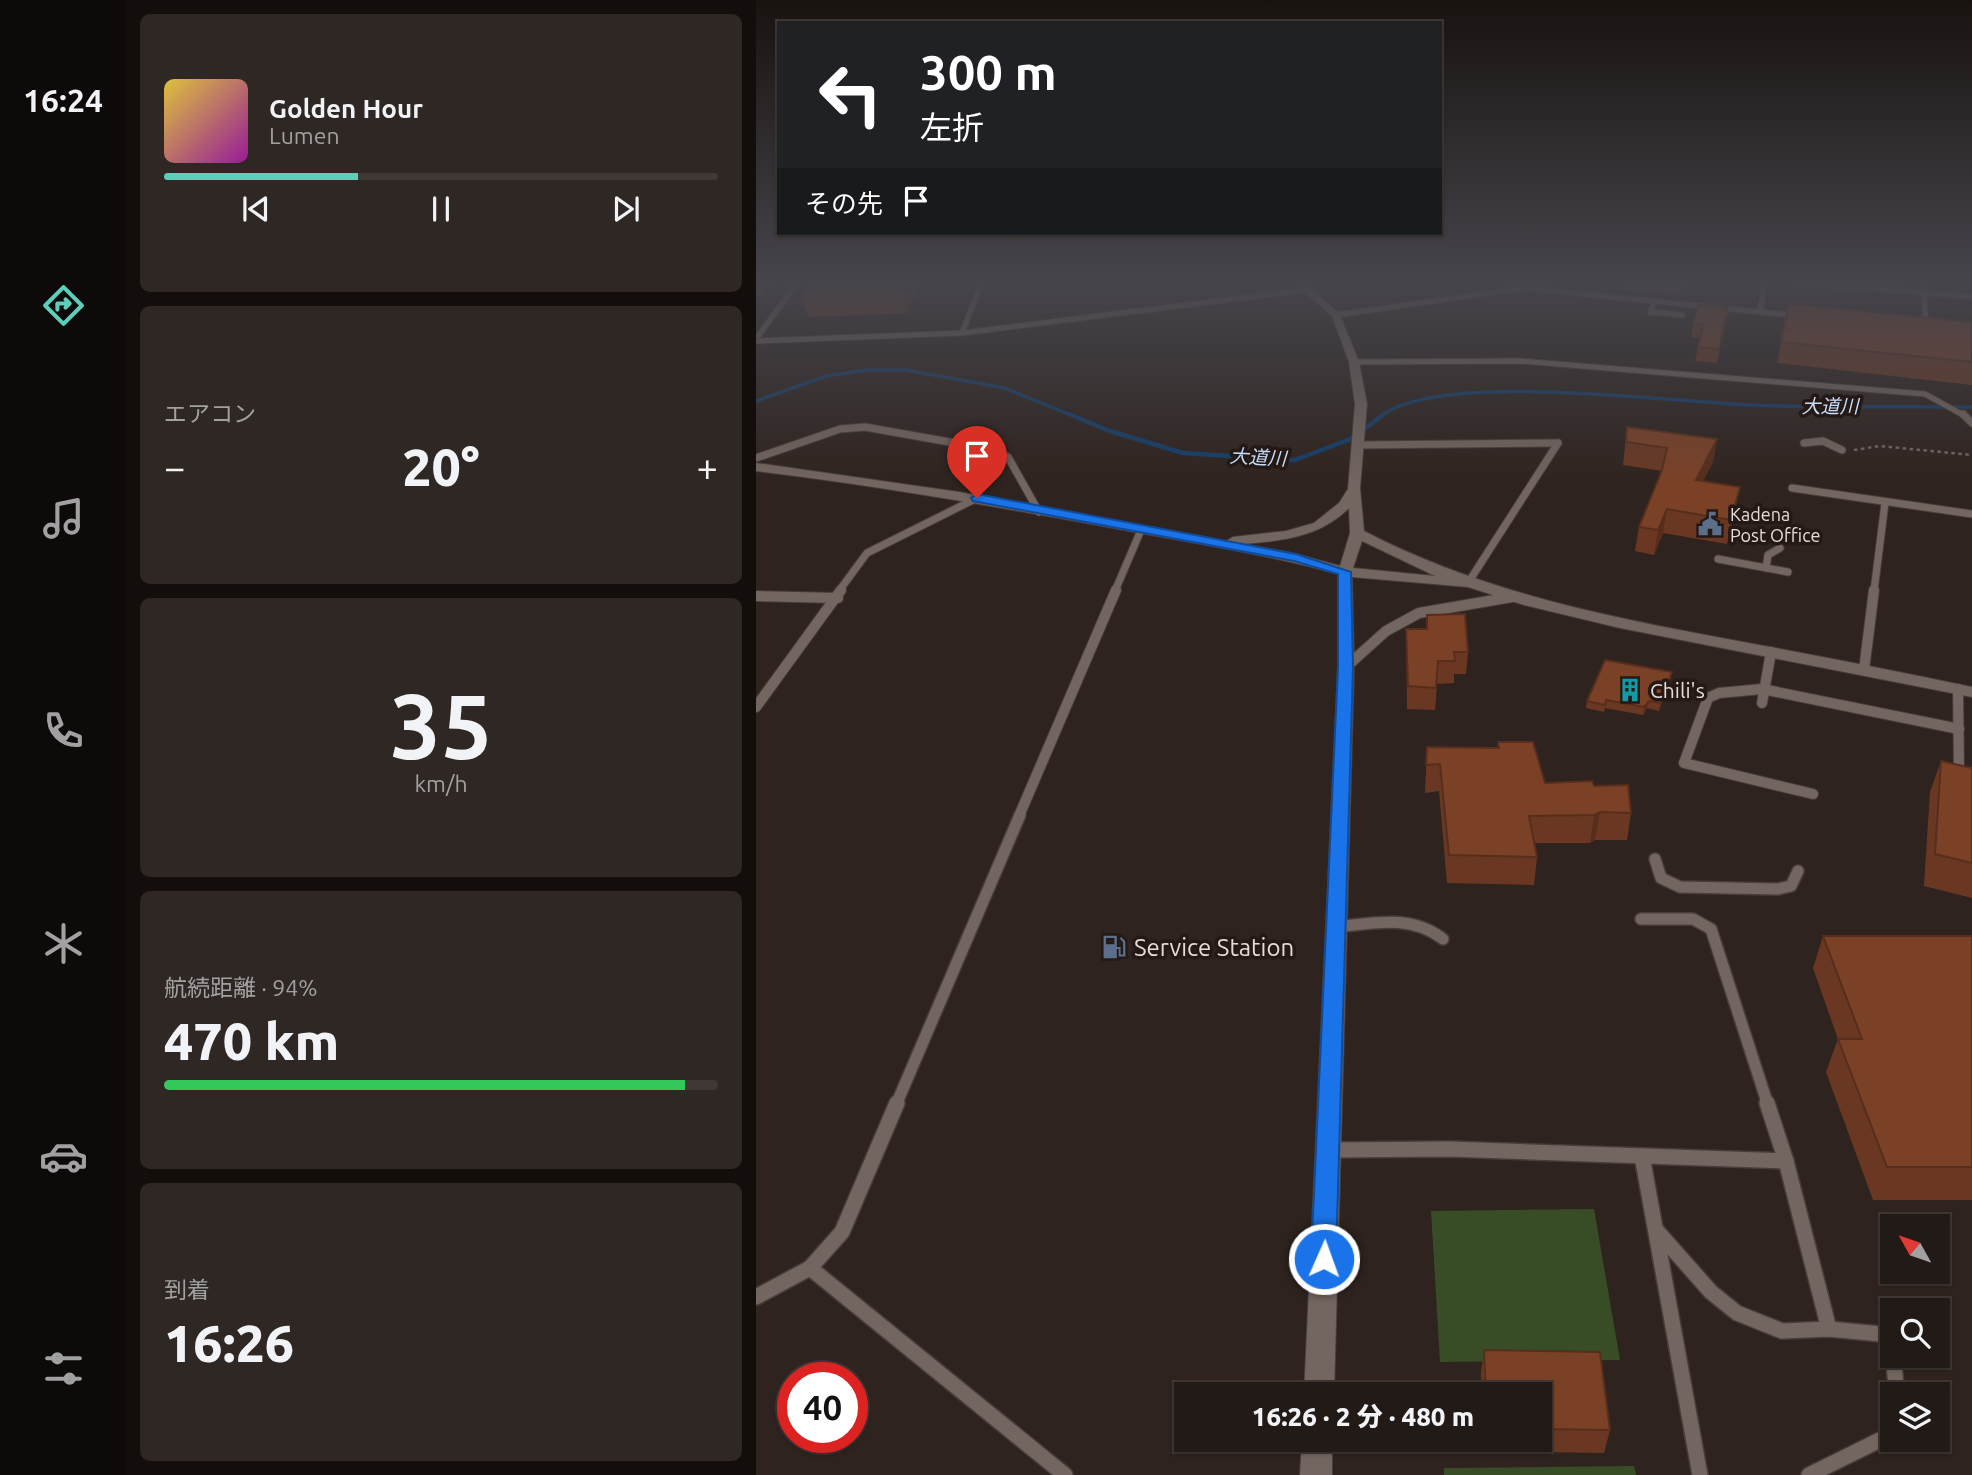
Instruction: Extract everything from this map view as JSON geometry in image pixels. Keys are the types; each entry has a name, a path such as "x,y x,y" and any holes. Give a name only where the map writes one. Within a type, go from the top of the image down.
{"street":[{"path":"1319,1382 1346,667 1345,572 1357,533 1354,488 1361,404 1354,362 1349,348"},
{"path":"756,467 875,480 977,498 1038,512 1296,558 1345,572 1468,583"},
{"path":"1212,543 1303,532 1321,525 1345,508 1354,488"},
{"path":"1357,533 1393,554 1512,597 1606,621 1965,690"},
{"path":"1316,1475 1317,1452"}],"lane":[{"path":"1354,362 1520,361 1925,394 1960,412 1972,423"},
{"path":"756,458 840,429 864,427 989,449 1008,457 1038,512"},
{"path":"1804,443 1823,440 1842,450"},
{"path":"1359,445 1558,443 1468,583"},
{"path":"1792,488 1972,514"},
{"path":"756,707 838,598 867,553 977,498"},
{"path":"1864,670 1885,503"},
{"path":"756,1297 810,1268 842,1232 1141,530"},
{"path":"1766,568 1768,555 1780,548"},
{"path":"1718,559 1788,572"},
{"path":"756,596 838,598"},
{"path":"1346,667 1386,631 1419,613 1512,597"},
{"path":"1762,703 1762,689 1771,652"},
{"path":"1813,794 1684,763 1708,698 1719,693 1762,689 1959,729"},
{"path":"1959,772 1959,729 1965,690"},
{"path":"1655,859 1661,878 1680,887 1778,889 1791,886 1798,871"},
{"path":"1641,919 1693,919 1711,929 1786,1161 1829,1329"},
{"path":"1336,927 1412,921 1430,927 1443,939"},
{"path":"1328,1150 1450,1149 1786,1161"},
{"path":"1642,1156 1700,1475"},
{"path":"1655,1230 1711,1292 1737,1312 1782,1331 1829,1329 1880,1334"},
{"path":"810,1268 1065,1475"},
{"path":"1809,1475 1880,1440"}],"path":[{"path":"1853,450 1880,446 1972,455"}],"green space":[{"path":"1594,1209 1620,1360 1440,1362 1431,1211"},
{"path":"1634,1466 1636,1475 1444,1475 1444,1468"}],"building":[{"path":"1837,348 1972,348 1972,362"},
{"path":"1627,427 1717,439 1696,480 1740,487 1731,520 1667,509 1658,530 1639,527 1662,470 1667,448 1626,442"},
{"path":"1465,614 1468,652 1454,652 1455,661 1438,661 1436,688 1408,686 1406,629 1427,629 1427,615"},
{"name":"Chili's","path":"1605,660 1672,672 1660,703 1649,701 1644,707 1606,700 1605,705 1587,701"},
{"path":"1498,742 1533,742 1545,783 1592,781 1594,786 1628,785 1631,813 1529,816 1537,857 1449,855 1440,764 1426,765 1427,747 1499,748"},
{"path":"1941,761 1972,768 1972,863 1935,854"},
{"path":"1823,936 1972,936 1972,1167 1887,1167 1838,1039 1862,1039"},
{"path":"1484,1350 1600,1352 1610,1430 1552,1429 1552,1382 1485,1382"}],"waterway":[{"name":"大道川","path":"756,401 826,376 867,370 906,370 1005,388 1073,416"},
{"name":"大道川","path":"1382,416 1411,402 1453,394 1503,392 1558,392 1749,405 1972,407"},
{"name":"大道川","path":"1069,414 1107,430 1183,453 1295,460 1353,438 1382,416"}],"place":[{"name":"Kadena Post Office","path":"1710,524"},
{"name":"Chili's","path":"1630,690"},
{"name":"Service Station","path":"1114,947"}],"route":[{"path":"977,498 1038,512 1296,558 1345,572 1346,667 1324,1259"}]}
